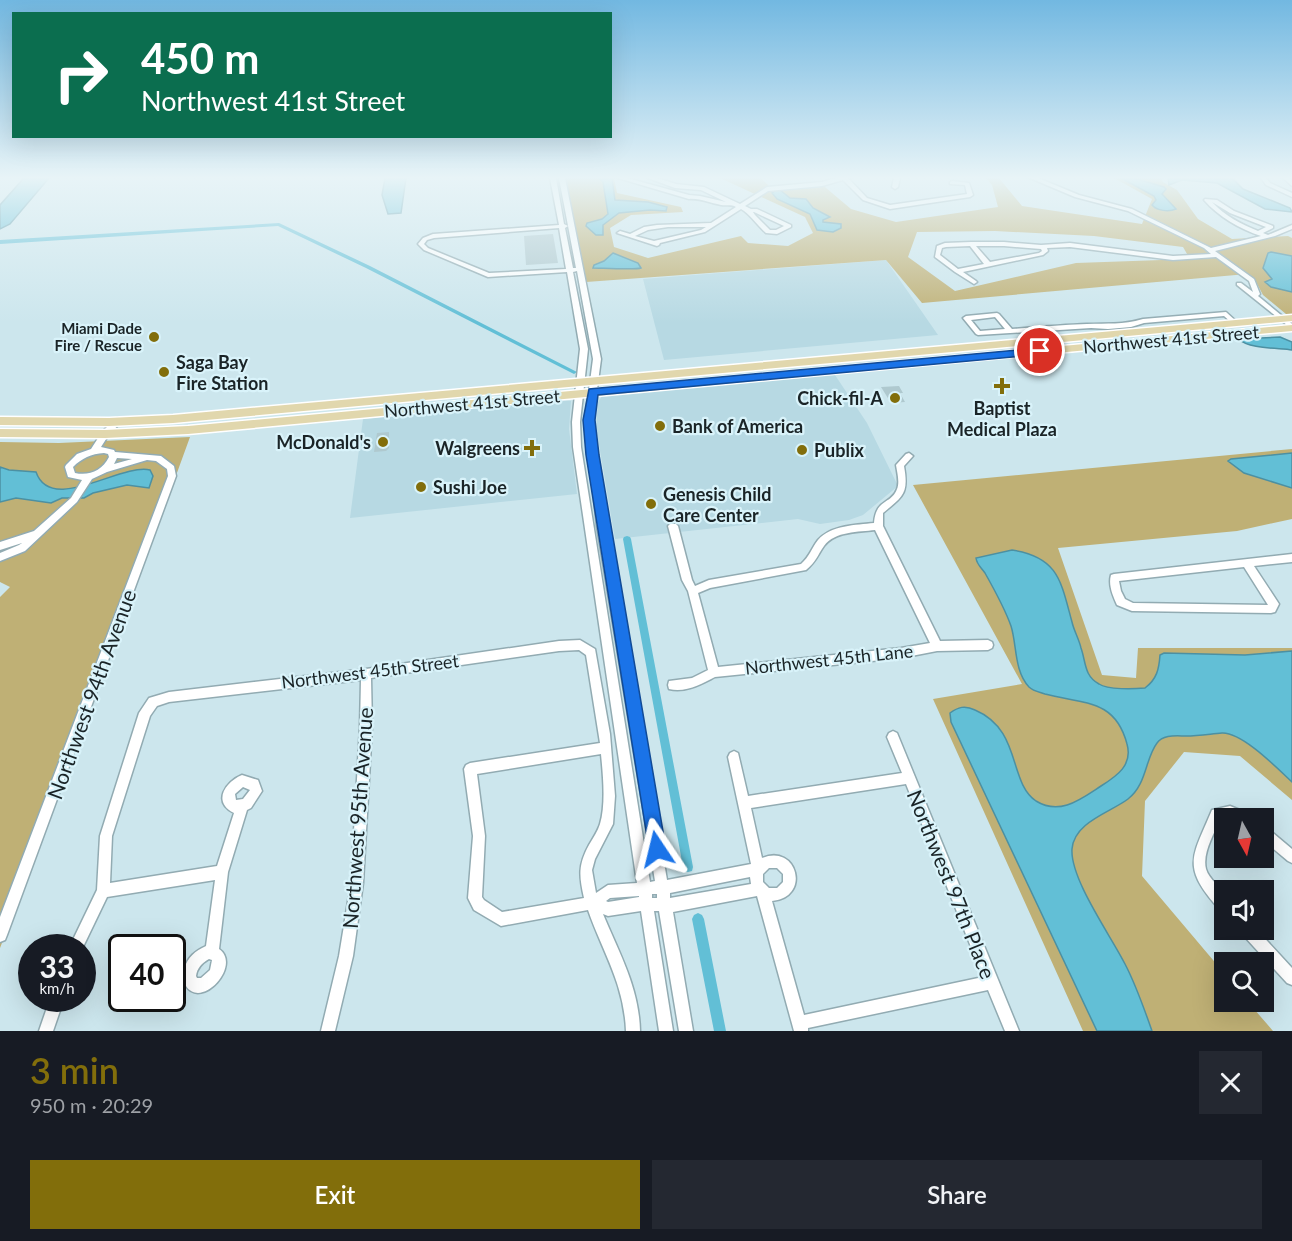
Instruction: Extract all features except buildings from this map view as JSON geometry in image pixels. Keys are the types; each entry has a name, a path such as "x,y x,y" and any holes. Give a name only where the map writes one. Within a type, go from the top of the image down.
{"main road":[{"name":"Northwest 41st Street","path":"581,387 593,392 1290,322"},
{"name":"Northwest 41st Street","path":"0,433 117,434 207,428 354,414 402,404 581,387 595,380 1234,323 1290,322"},
{"name":"Northwest 41st Street","path":"0,421 118,422 380,400 402,404"},
{"path":"341,404 352,408 354,414 380,400"},
{"path":"292,420 308,412 314,406"},
{"path":"207,428 212,415"}],"street":[{"path":"570,226 438,235 425,239 422,246 481,274 497,276 580,270"},
{"path":"571,226 597,359 589,420 602,526 686,1031"},
{"path":"631,236 648,228 688,226"},
{"path":"620,233 656,244 690,235 710,226"},
{"path":"762,226 768,232 777,232 789,226"},
{"path":"1163,226 1219,255 1240,278 1290,322"},
{"path":"1244,226 1266,236"},
{"path":"1257,232 1271,227 1269,226"},
{"path":"562,227 584,349 576,422 576,447 666,1031"},
{"path":"1211,250 1292,227"},
{"path":"974,282 938,257 938,249 945,244 1043,246 1062,244 1094,246 1176,258 1219,255"},
{"path":"971,244 989,265"},
{"path":"957,271 1042,254 1045,251 1043,246"},
{"path":"1240,278 1249,282 1257,294 1290,322"},
{"path":"1240,278 1249,282"},
{"path":"1011,332 997,315 966,318 978,333 1011,332 1075,327 1131,325 1143,321 1224,314 1234,323"},
{"path":"1075,327 1074,330 1083,337"},
{"path":"991,332 1000,344"},
{"path":"103,471 112,462 110,453 117,434 118,422"},
{"path":"94,451 105,434 118,422"},
{"path":"87,480 71,475 69,467 77,458 94,451 158,458"},
{"path":"909,456 900,465 904,485 900,493 879,512 878,526 937,646"},
{"path":"0,557 22,548 39,533 74,500 87,480 123,463 158,458"},
{"name":"Northwest 94th Avenue","path":"0,935 172,476 171,468 158,458"},
{"path":"673,526 714,672"},
{"path":"693,591 709,584 803,567 814,560 822,542 837,532 878,526"},
{"path":"0,546 39,533"},
{"path":"1247,564 1274,607 1271,609 1127,606 1121,602 1116,591 1114,578 1292,558"},
{"name":"Northwest 45th Street","path":"103,891 106,836 150,705 157,699 580,645 591,652 606,748"},
{"name":"Northwest 45th Lane","path":"673,686 693,683 714,672 901,653 937,646 988,645"},
{"name":"Northwest 95th Avenue","path":"328,1031 346,956 357,883 366,727 366,674"},
{"name":"Northwest 97th Place","path":"893,737 1012,1031"},
{"path":"592,903 608,909 646,903 675,905 762,889 767,893 778,895 787,890 790,879 785,867 776,861 765,861 758,869 663,887 608,892 592,903 501,919 479,905 475,898 479,836 470,769 606,748 609,818 587,861 585,877 592,903 631,1004 633,1031"},
{"path":"734,757 758,869 758,880 800,1027 992,982"},
{"path":"745,803 909,778"},
{"path":"212,952 222,872 242,806"},
{"path":"1214,819 1198,863 1199,873 1214,893"},
{"path":"1274,841 1292,856"},
{"path":"83,934 103,891 222,872"},
{"path":"1257,940 1292,978"},
{"path":"45,1031 52,1012"}],"shaded area":[{"path":"575,226 613,226 610,228 614,247 648,258 741,236 748,243 788,246 813,233 810,226 1210,226 1232,239 1288,236 1292,238 1292,314 1286,314 1263,295 1255,280 1247,274 922,303 886,260 586,282","holes":["995,231 1094,236 1183,247 1190,259 1076,263 955,291 908,257 917,232"]},
{"path":"886,260 938,335 664,360 643,279"},
{"path":"835,375 867,423 898,486 863,515 849,520 820,524 798,519 615,539 596,427 598,402 602,396"},
{"path":"557,400 571,401 569,429 577,494 350,518 363,419"},
{"path":"190,437 93,704 0,948 0,597 10,587 0,582 0,442 59,443"},
{"path":"1292,449 1292,519 1237,531 1058,548 1102,675 1136,678 1138,648 1292,648 1292,800 1240,756 1184,752 1145,801 1142,876 1214,961 1214,1012 1257,1012 1273,1031 1083,1031 933,699 1022,684 913,485"}],"water":[{"path":"586,226 603,226 603,235 596,235"},
{"path":"815,226 841,226 833,232 817,230"},
{"path":"613,253 638,263 641,268 593,268"},
{"path":"1268,253 1292,256 1292,292 1271,287 1265,282 1272,279 1263,268"},
{"path":"1280,337 1292,342 1292,350 1249,345 1239,339"},
{"path":"1292,453 1292,488 1244,473 1228,461 1231,459"},
{"path":"0,467 36,472 44,484 56,489 87,485 137,470 150,470 153,476 149,488 127,485 93,493 84,498 62,498 51,503 16,498 0,502"},
{"path":"1012,550 1028,553 1040,559 1056,574 1065,595 1088,673 1094,681 1103,686 1121,689 1145,688 1155,677 1160,655 1164,653 1245,655 1292,651 1292,782 1249,744 1230,734 1166,737 1160,740 1153,749 1139,786 1134,793 1121,804 1086,825 1074,840 1073,861 1077,876 1129,972 1152,1031 1097,1031 951,722 950,713 962,707 971,708 990,719 1008,743 1021,782 1027,792 1036,801 1053,807 1078,800 1118,774 1126,764 1128,751 1122,729 1106,711 1084,702 1032,690 1024,681 1018,666 1009,619 976,558"}],"waterway":[{"path":"0,242 246,226"},
{"path":"283,226 574,372"},
{"path":"627,539 688,867"},
{"path":"698,919 720,1031"}],"place":[{"name":"Miami Dade Fire / Rescue","path":"154,337"},
{"name":"Saga Bay Fire Station","path":"164,372"},
{"name":"Baptist Medical Plaza","path":"1002,386"},
{"name":"Chick-fil-A","path":"895,398"},
{"name":"Bank of America","path":"660,426"},
{"name":"McDonald's","path":"383,442"},
{"name":"Walgreens","path":"532,448"},
{"name":"Publix","path":"802,450"},
{"name":"Sushi Joe","path":"421,487"},
{"name":"Genesis Child Care Center","path":"651,504"}],"route":[{"path":"657,849 592,455 589,420 593,392 1040,351"}]}
